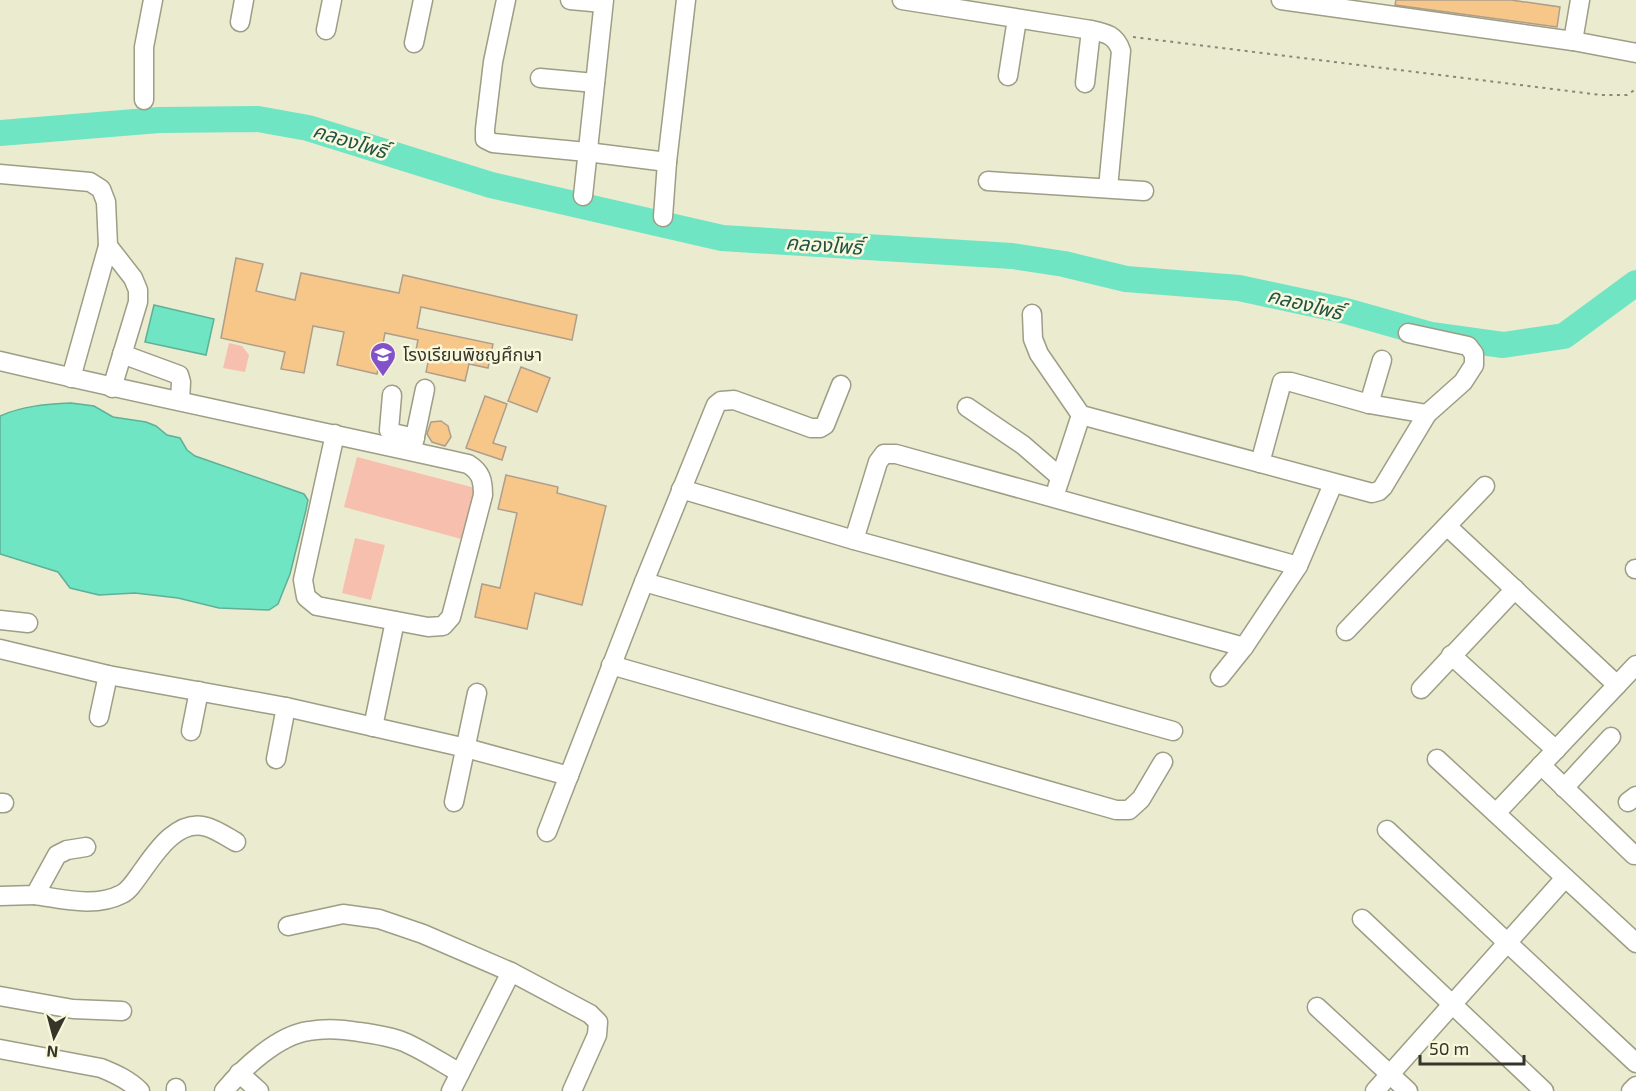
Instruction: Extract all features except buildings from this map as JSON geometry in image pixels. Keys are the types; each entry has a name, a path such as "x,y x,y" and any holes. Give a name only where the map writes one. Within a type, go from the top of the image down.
{"street":[{"path":"144,100 144,47 153,0"},
{"path":"240,22 244,0"},
{"path":"326,30 332,0"},
{"path":"414,43 423,0"},
{"path":"506,0 493,62 485,139 493,143 667,162"},
{"path":"570,0 604,2 582,196"},
{"path":"663,217 667,162 686,0"},
{"path":"902,0 1110,34 1118,42 1121,51 1108,188"},
{"path":"1281,0 1573,41 1636,53"},
{"path":"1573,41 1580,0"},
{"path":"1008,76 1017,19"},
{"path":"1085,83 1091,30"},
{"path":"540,78 595,84"},
{"path":"0,174 90,182 101,189 106,202 108,246 70,378"},
{"path":"988,181 1144,191"},
{"path":"108,246 133,278 138,290 138,302 112,388"},
{"path":"1032,314 1033,339 1039,354 1081,416 1372,493 1379,491 1427,414 1463,382 1474,365 1474,354 1468,346 1408,333"},
{"path":"122,354 178,375 181,382 180,401"},
{"path":"1369,404 1382,360"},
{"path":"0,361 112,388 335,434 413,445 468,464 479,471 483,482 483,495 451,617 443,626 428,627 317,606 306,597 303,580 335,434"},
{"path":"1260,463 1282,382 1291,382 1369,404 1427,414"},
{"path":"547,832 611,665 716,405 721,401 734,400 811,428 820,428 825,425 841,385"},
{"path":"413,445 425,389"},
{"path":"392,395 389,430 413,445"},
{"path":"967,406 1023,445 1060,477"},
{"path":"1054,498 1081,416"},
{"path":"854,540 878,462 884,454 896,454 1298,566"},
{"path":"1220,677 1244,647 1298,566 1333,484"},
{"path":"1346,631 1485,486"},
{"path":"681,489 854,540 1244,647"},
{"path":"1448,526 1617,685"},
{"path":"644,582 1173,731"},
{"path":"1421,689 1515,589"},
{"path":"0,620 28,623"},
{"path":"373,727 395,621"},
{"path":"0,649 108,675 286,707 466,748 570,776"},
{"path":"1451,655 1556,750"},
{"path":"1496,813 1636,664"},
{"path":"611,665 1116,810 1129,810 1141,799 1163,762"},
{"path":"99,717 108,675"},
{"path":"191,731 199,691"},
{"path":"454,802 477,693"},
{"path":"276,759 286,707"},
{"path":"1564,788 1611,737"},
{"path":"1437,759 1636,943"},
{"path":"1541,765 1634,855"},
{"path":"0,896 35,895 82,902 112,898 124,893 159,847 178,832 193,825 207,827 236,842"},
{"path":"1388,830 1636,1063"},
{"path":"35,895 57,855 67,850 86,847"},
{"path":"1375,1091 1565,878"},
{"path":"288,926 343,914 379,919 423,934 511,972 590,1014 598,1022 597,1035 572,1091"},
{"path":"1362,919 1544,1091"},
{"path":"452,1091 511,972"},
{"path":"0,996 73,1010 122,1011"},
{"path":"1317,1007 1408,1091"},
{"path":"224,1091 239,1072 285,1040 307,1031 341,1029 381,1035 404,1042 460,1073"},
{"path":"0,1048 101,1068 125,1079 140,1091"},
{"path":"239,1072 259,1091"},
{"path":"1631,1091 1636,1086"}],"path":[{"path":"1110,34 1601,95 1627,95 1636,90"}],"shaded area":[{"path":"229,343 242,346 249,355 245,372 223,368"},
{"path":"357,457 479,489 465,540 344,507"},
{"path":"355,538 385,545 371,600 342,593"}],"water":[{"path":"154,305 214,319 206,355 145,342"},
{"path":"71,403 94,406 113,417 146,422 156,426 167,435 180,438 187,450 195,456 304,494 308,500 306,510 290,574 278,604 269,610 219,608 178,598 135,593 99,595 70,588 58,572 0,554 0,416 26,408"}],"waterway":[{"name":"คลองโพธิ์","path":"0,133 159,120 258,119 308,128 491,185 722,238 1012,256 1064,264 1126,279 1239,288 1346,311 1431,335 1503,345 1564,336 1636,283"}],"place":[{"name":"โรงเรียนพิชญศึกษา","path":"383,378"}]}
